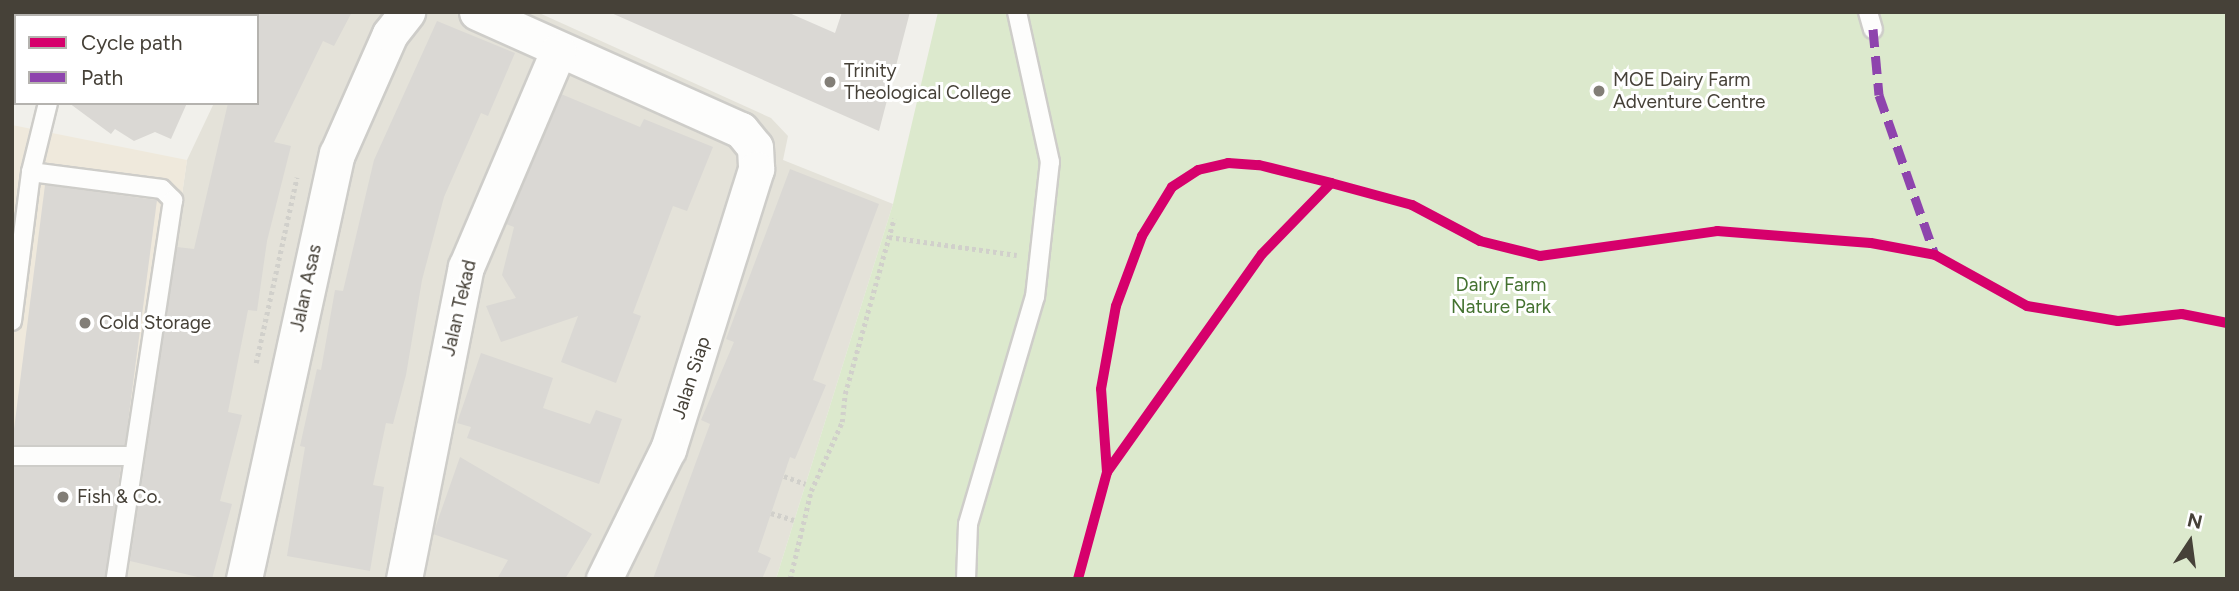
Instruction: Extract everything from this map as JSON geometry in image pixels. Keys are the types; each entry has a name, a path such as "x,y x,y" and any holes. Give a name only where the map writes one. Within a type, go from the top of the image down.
{"street":[{"name":"Jalan Asas","path":"244,579 337,154 390,34 407,12"},
{"path":"477,12 558,51"},
{"name":"Jalan Siap","path":"558,51 741,130 755,146 756,169 668,449 604,579"},
{"name":"Jalan Tekad","path":"404,579 466,267 558,51"}],"lane":[{"path":"966,579 968,524 1035,297 1050,162 1017,12"},
{"path":"12,321 31,172 48,105"},
{"path":"31,172 162,189 173,200 116,579"},
{"path":"12,456 134,456"}],"path":[{"path":"790,579 811,491 842,422 894,219"},
{"path":"889,237 996,253"},
{"path":"784,476 806,484"},
{"path":"771,513 794,520"}],"shaded area":[{"path":"537,12 771,118 788,136 783,160 893,204 776,579 127,579 187,160 213,105 259,105 257,14"},
{"path":"12,125 187,160 127,579 12,579"}],"green space":[{"name":"Dairy Farm Nature Park","path":"938,12 2227,12 2227,579 776,579 893,204"}],"building":[{"path":"352,12 334,46 323,41 274,142 291,146 267,241 257,311 248,310 228,412 242,415 220,501 232,504 212,579 206,579 130,561 177,247 194,249 228,105 259,105 257,14"},
{"name":"Trinity Theological College","path":"609,12 787,12 835,33 842,12 910,12 879,131"},
{"path":"437,21 515,53 488,116 481,113 444,197 422,280 406,375 393,424 386,423 373,485 384,487 370,571 287,556 305,447 300,446 317,369 321,370 335,290 343,291 374,160"},
{"path":"561,94 640,127 644,119 713,147 687,211 673,206 633,313 641,316 616,383 561,362 578,316 501,342 486,306 516,298 502,275 514,227 506,224"},
{"path":"72,105 186,105 171,139 155,132 134,141 115,129 111,134"},
{"path":"790,169 879,204 813,380 826,385 795,459 790,457 758,552 771,558 762,579 653,579 710,424 701,420 734,342 726,339"},
{"name":"Cold Storage","path":"45,185 157,200 125,445 12,445"},
{"path":"481,353 553,378 543,408 590,424 596,410 622,419 599,484 467,438 471,427 457,423"},
{"path":"460,457 592,534 565,579 497,579 508,560 433,534"},
{"path":"12,467 121,467 105,579 12,579"}],"marked path":[{"path":"1873,29 1879,95 1935,255"}],"cycle path":[{"path":"1107,472 1101,389 1116,306 1142,236 1172,187 1198,170 1228,163 1259,165 1331,183"},
{"path":"1078,579 1107,472 1262,254 1331,183 1412,205 1480,241 1540,256 1717,231 1871,243 1935,255 2027,306 2118,321 2182,314 2227,323"}],"place":[{"name":"Trinity Theological College","path":"830,82"},
{"name":"MOE Dairy Farm Adventure Centre","path":"1599,91"},
{"name":"Cold Storage","path":"85,323"},
{"name":"Fish & Co.","path":"63,497"}]}
